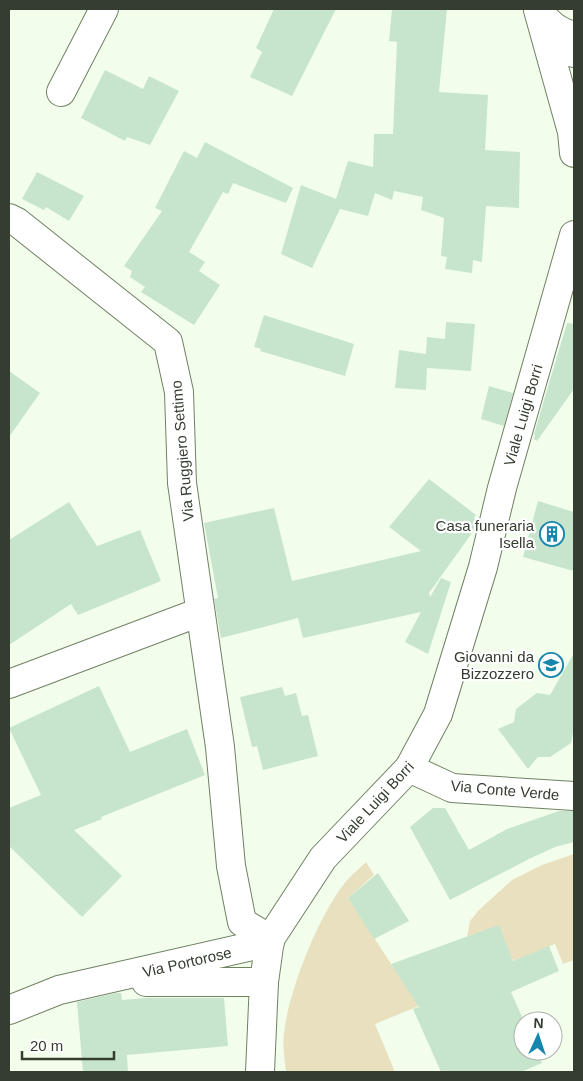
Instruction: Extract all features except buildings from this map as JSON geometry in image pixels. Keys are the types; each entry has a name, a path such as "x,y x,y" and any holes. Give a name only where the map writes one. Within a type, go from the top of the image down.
{"street":[{"path":"62,92 104,9"},
{"path":"538,9 547,22 569,40"},
{"path":"538,9 572,132 574,153"},
{"name":"Via Ruggiero Settimo","path":"9,218 17,222 168,342 179,392 182,483 220,747 231,866 242,922 270,941"},
{"name":"Viale Luigi Borri","path":"260,1072 264,982 270,941 323,858 409,768 438,714 483,567 502,488 574,235"},
{"path":"9,684 200,612"},
{"name":"Via Conte Verde","path":"409,768 452,788 574,796"},
{"name":"Via Portorose","path":"9,1010 59,990 270,941"},
{"name":"Via Portorose","path":"104,981 264,982"}],"shaded area":[{"path":"574,854 574,960 563,964 555,944 514,961 510,955 467,937 470,921 479,910 512,880 542,865"},
{"path":"366,862 374,875 348,898 401,979 436,999 375,1024 395,1072 286,1072 284,1034 291,997 306,956 324,915 334,898 346,881"}],"place":[{"name":"Casa funeraria Isella","path":"552,534"},
{"name":"Giovanni da Bizzozzero","path":"551,665"}]}
